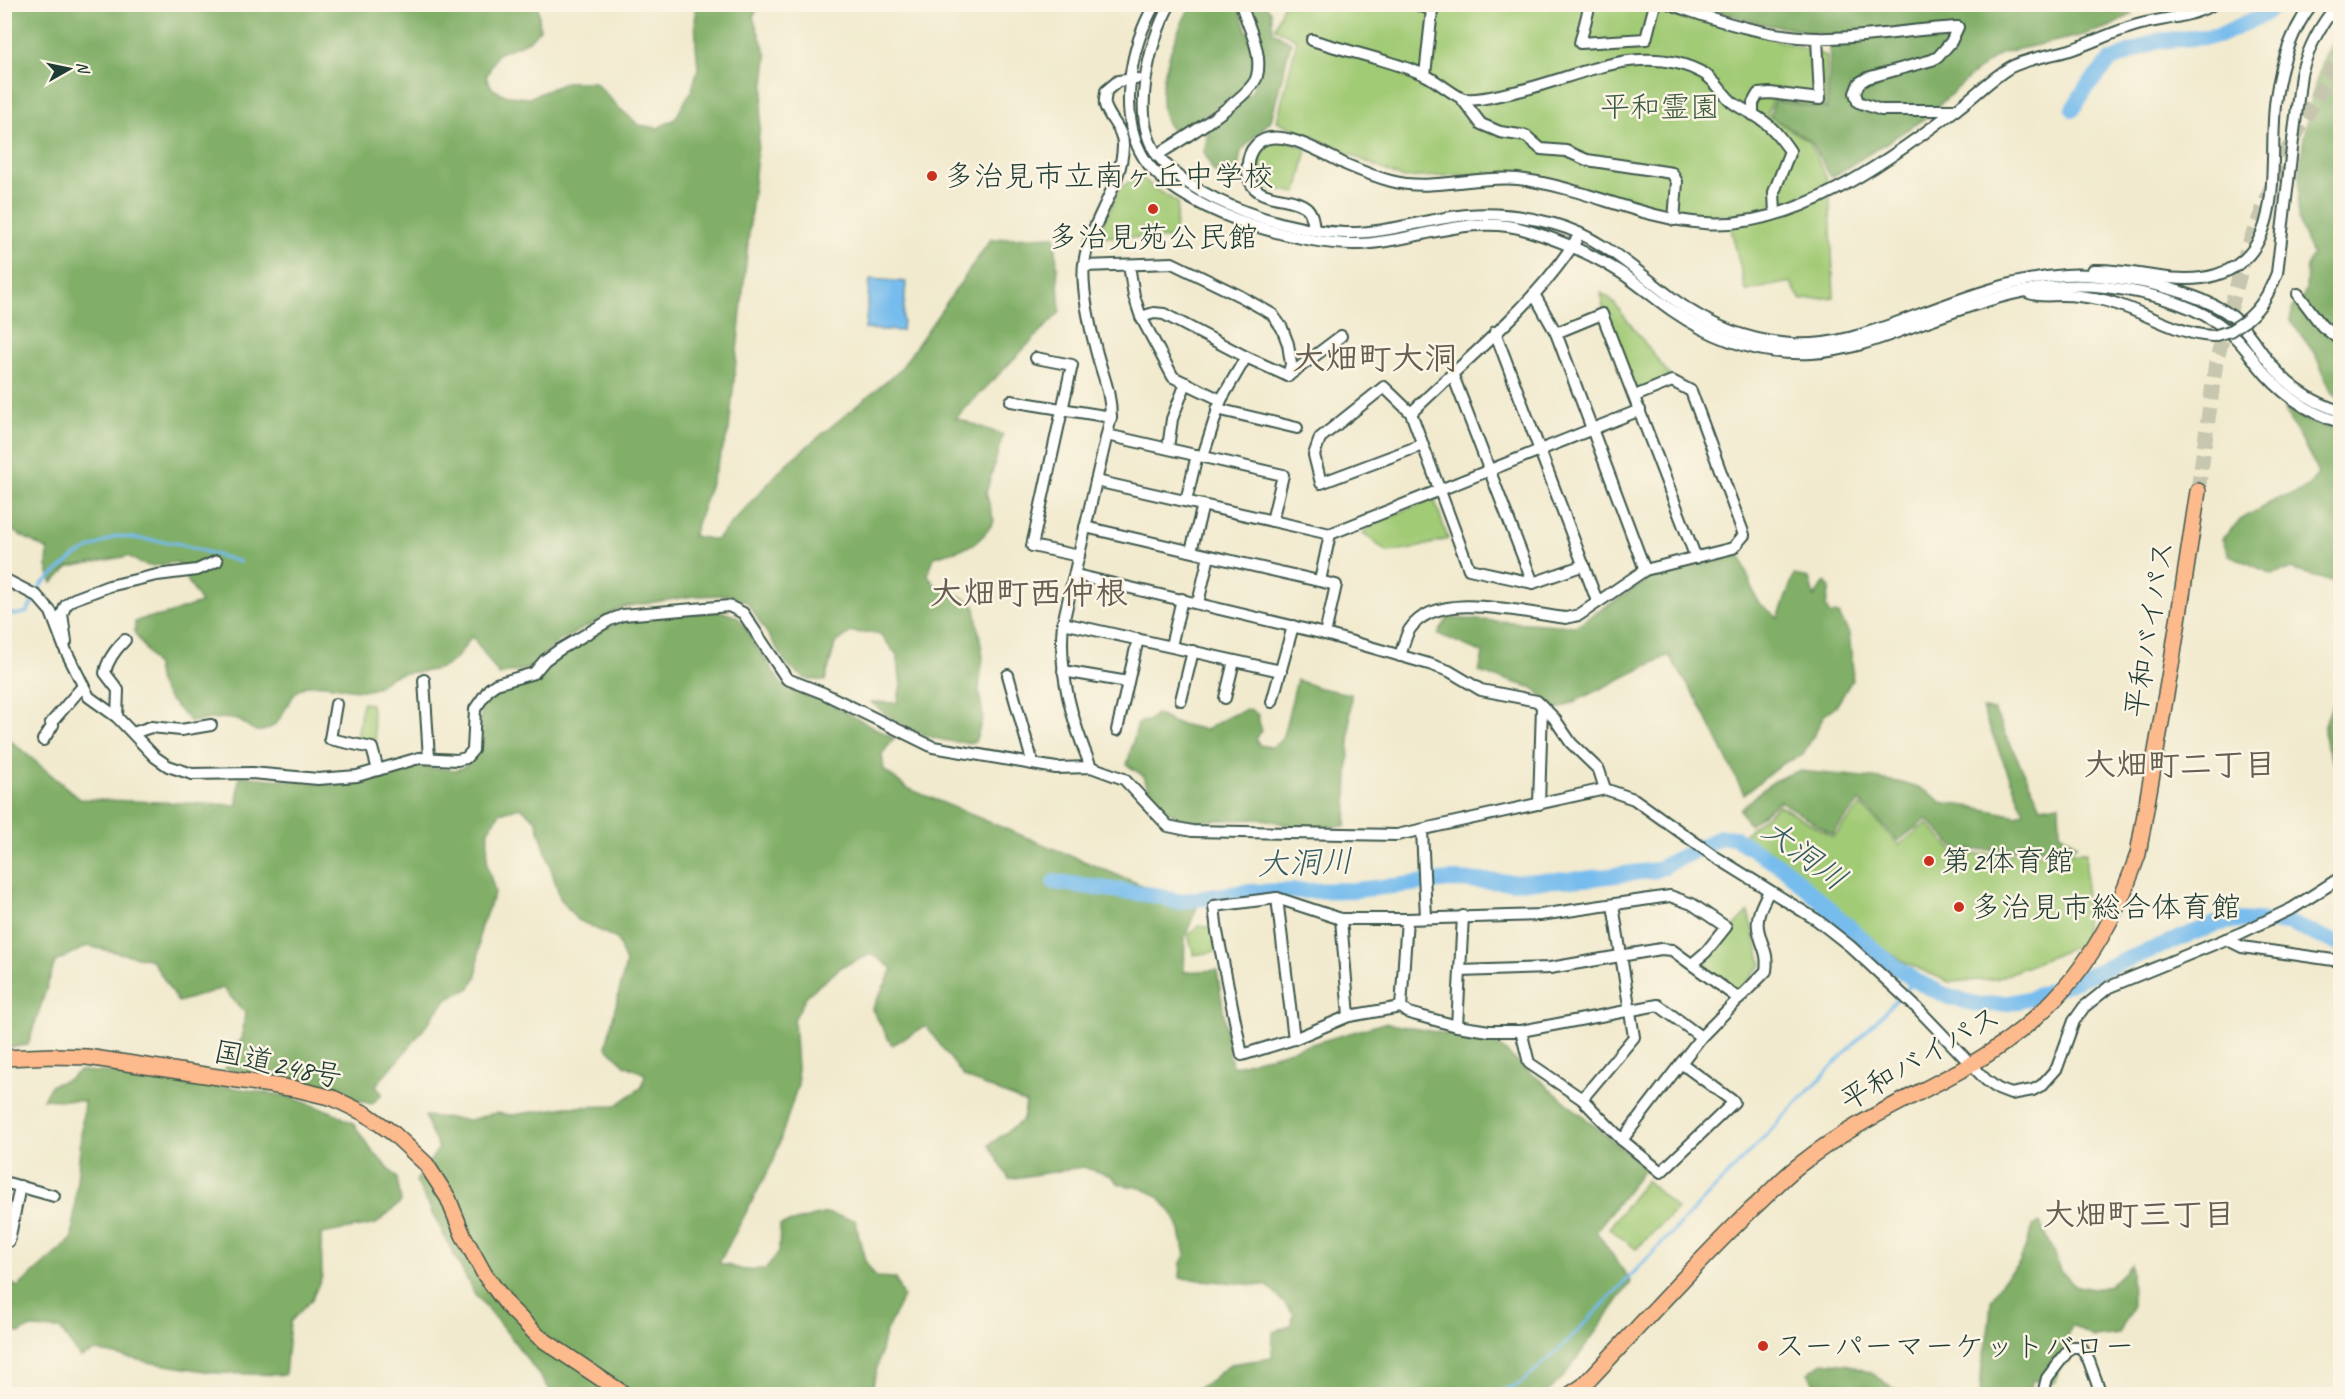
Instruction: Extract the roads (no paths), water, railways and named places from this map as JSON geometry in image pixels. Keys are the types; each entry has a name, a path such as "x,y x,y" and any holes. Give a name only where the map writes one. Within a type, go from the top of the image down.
{"highway":[{"name":"平和バイパス","path":"1582,1392 1728,1233 1801,1163 1847,1131 1970,1065 2016,1036 2086,963 2102,938 2129,878 2143,829 2198,491"},
{"name":"国道248号","path":"4,1058 87,1057 296,1089 333,1098 366,1114 394,1134 426,1164 448,1198 463,1235 485,1275 508,1307 539,1337 624,1395"}],"street":[{"path":"1155,4 1140,38 1130,80 1132,130 1140,152 1150,167 1170,185 1224,215 1279,235 1357,244 1387,241 1458,226 1512,225 1572,245 1622,273 1671,310 1711,334 1734,344 1784,353 1814,353 1871,342 1996,297 2023,291 2064,286 2103,287 2170,301 2203,313 2228,330 2246,347 2258,364 2288,396 2340,422"},
{"path":"1170,4 1154,43 1145,79 1143,99 1148,131 1157,155 1178,175 1202,191 1232,206 1270,220 1314,230 1341,233 1373,232 1465,216 1495,214 1554,224 1580,233 1630,264 1677,302 1718,326 1741,335 1792,344 1821,343 1850,338 1968,297 2067,271 2114,269 2147,275 2199,278 2216,275 2233,267 2250,255 2267,221 2271,199 2272,134 2281,70 2289,44 2312,4"},
{"path":"1157,155 1193,133 1250,90 1257,78 1258,52 1241,4"},
{"path":"1415,4 1432,10 1425,75"},
{"path":"1590,4 1580,44 1646,39 1656,4"},
{"path":"1670,4 1751,28 1796,37 1817,38 1958,27 1951,42 1938,57 1867,78 1859,83 1855,93 1858,102 1881,110 1957,110"},
{"path":"1314,230 1312,215 1306,207 1254,189 1248,176 1248,159 1257,144 1272,137 1292,139 1349,166 1390,181 1410,185 1515,179 1538,182 1674,220 1706,224 1734,223 1775,214 1827,195 1849,183 1957,110 1981,88 2010,67 2071,50 2139,24 2200,12 2214,4"},
{"path":"2023,291 2038,296 2075,296 2105,301 2170,328 2196,335 2214,336 2230,331 2259,310 2268,296 2277,273 2301,74 2310,46 2322,22 2338,4"},
{"path":"1753,115 1753,103 1758,94 1770,93 1820,99 1817,38"},
{"path":"1312,40 1425,75 1443,84 1462,99 1481,124 1500,132 1526,136 1541,149 1566,151 1587,160 1672,173 1677,182 1674,220"},
{"path":"1462,99 1482,98 1540,86 1609,63 1656,60 1682,64 1706,75 1740,108 1777,132 1790,151 1774,192 1775,214"},
{"path":"1091,767 1071,714 1061,648 1064,623 1111,417 1111,397 1096,351 1088,310 1084,266 1088,243 1121,164 1124,144 1105,104 1106,91 1118,81 1145,79"},
{"path":"1411,413 1534,294 1563,261 1580,233"},
{"path":"1084,266 1172,263 1240,296 1272,314 1282,328 1288,344 1291,364 1287,376"},
{"path":"1129,265 1134,296 1141,317 1173,377 1219,405 1297,428"},
{"path":"2028,280 2068,275 2106,277 2143,282 2204,301 2232,317 2291,386 2311,399 2340,411"},
{"path":"1534,294 1556,333 1645,570"},
{"path":"2298,294 2322,326 2340,340"},
{"path":"1141,317 1164,314 1287,376"},
{"path":"1556,333 1602,315 1696,558"},
{"path":"1495,332 1597,601"},
{"path":"1287,376 1341,336"},
{"path":"1186,501 1219,405 1246,357"},
{"path":"1036,358 1072,364 1032,546 1079,556"},
{"path":"1452,373 1533,583"},
{"path":"1401,656 1410,629 1433,611 1485,607 1566,618 1579,615 1645,570 1733,548 1744,535 1691,391 1672,381 1635,396"},
{"path":"1168,448 1172,419 1186,383"},
{"path":"1422,445 1321,483 1314,455 1320,438 1384,387 1411,413 1469,569 1533,583 1584,565"},
{"path":"1011,401 1111,417"},
{"path":"1096,481 1330,534 1640,410"},
{"path":"1107,435 1283,476 1272,521"},
{"path":"1191,552 1203,505"},
{"path":"1085,527 1336,585 1324,634"},
{"path":"1320,581 1330,534"},
{"path":"1198,603 1209,556"},
{"path":"65,649 66,637 62,614 66,605 74,599 110,586 197,570 217,561"},
{"path":"1076,575 1324,634 1449,671 1481,690 1537,701 1554,718 1571,743 1599,770 1605,789"},
{"path":"4,579 37,596 51,612 65,649 89,697 117,717 155,757 168,766 192,774 252,773 318,779 357,776 419,758 457,760 466,758 473,750 474,709 489,689 496,684 534,673 545,660 559,650 610,620 639,612 729,606 743,613 787,679 792,682 823,693 933,747 1056,768 1091,767 1124,779 1168,826 1192,831 1397,835 1605,789 1634,799 1714,856 1817,920 1850,946 1918,1009 1970,1065 1998,1089 2011,1094 2033,1090 2042,1085 2057,1068 2074,1021 2109,987 2241,933 2293,908 2340,878"},
{"path":"1171,646 1182,599"},
{"path":"1064,623 1281,671"},
{"path":"1272,702 1293,626"},
{"path":"1117,730 1138,639"},
{"path":"117,717 118,690 105,673 106,666 125,640"},
{"path":"1181,700 1193,651"},
{"path":"1225,698 1234,661"},
{"path":"1064,671 1128,682"},
{"path":"1008,675 1033,764"},
{"path":"424,680 429,758"},
{"path":"43,740 53,725 51,723 83,686"},
{"path":"336,704 330,739 372,748 378,770"},
{"path":"1539,804 1542,706"},
{"path":"133,733 151,727 181,729 211,725"},
{"path":"1422,830 1426,917"},
{"path":"1622,1140 1701,1037 1766,971 1768,957 1758,927 1759,911 1769,891"},
{"path":"1692,964 1706,952 1726,927 1692,904 1670,896 1540,915 1407,919 1341,919 1277,897 1214,906 1216,932 1242,1055 1294,1040 1348,1016 1401,1007 1409,1013 1457,1026 1489,1031 1521,1031 1658,1005 1701,1037"},
{"path":"1277,897 1294,1040"},
{"path":"1582,1099 1634,1038 1613,905"},
{"path":"1457,1026 1463,916"},
{"path":"1341,919 1348,1016"},
{"path":"1401,1007 1407,919"},
{"path":"2226,939 2242,947 2340,961"},
{"path":"1460,971 1550,968 1661,949 1672,950 1739,999"},
{"path":"1521,1031 1529,1063 1582,1099 1622,1140 1662,1172 1734,1102 1681,1063"},
{"path":"4,1182 54,1196"},
{"path":"4,1240 9,1241 20,1186"},
{"path":"2043,1395 2048,1378 2071,1347 2081,1347 2089,1361 2101,1395"}],"water":[{"path":"870,279 906,282 902,331 865,329"}],"waterway":[{"path":"2073,109 2086,88 2110,61 2157,41 2218,36 2267,13 2274,4"},
{"path":"37,593 41,585 75,556 116,536 176,543 240,562"},
{"path":"4,611 16,615 27,612 34,599"},
{"name":"大洞川","path":"1054,882 1160,896 1177,902 1245,892 1355,890 1449,880 1512,882 1585,879 1656,870 1721,837 1735,838 1786,870 1880,955 1914,980 1949,997 1980,1005 2009,1003 2032,998 2215,924 2239,920 2288,923 2340,944"},
{"path":"1904,992 1914,980"},
{"path":"1493,1394 1520,1384 1565,1344 1899,997"}],"tunnel":[{"path":"2198,491 2216,362 2246,252 2283,158 2340,55"}],"place":[{"name":"多治見市立南ヶ丘中学校","path":"932,176"},
{"name":"多治見苑公民館","path":"1153,209"},
{"name":"第2体育館","path":"1929,861"},
{"name":"多治見市総合体育館","path":"1959,907"},
{"name":"スーパーマーケットバロー","path":"1763,1346"}],"district":[{"name":"大畑町大洞","path":"1375,357"},
{"name":"大畑町西仲根","path":"1029,592"},
{"name":"大畑町二丁目","path":"2180,764"},
{"name":"大畑町三丁目","path":"2139,1214"}],"park label":[{"name":"平和霊園","path":"1660,107"}]}
